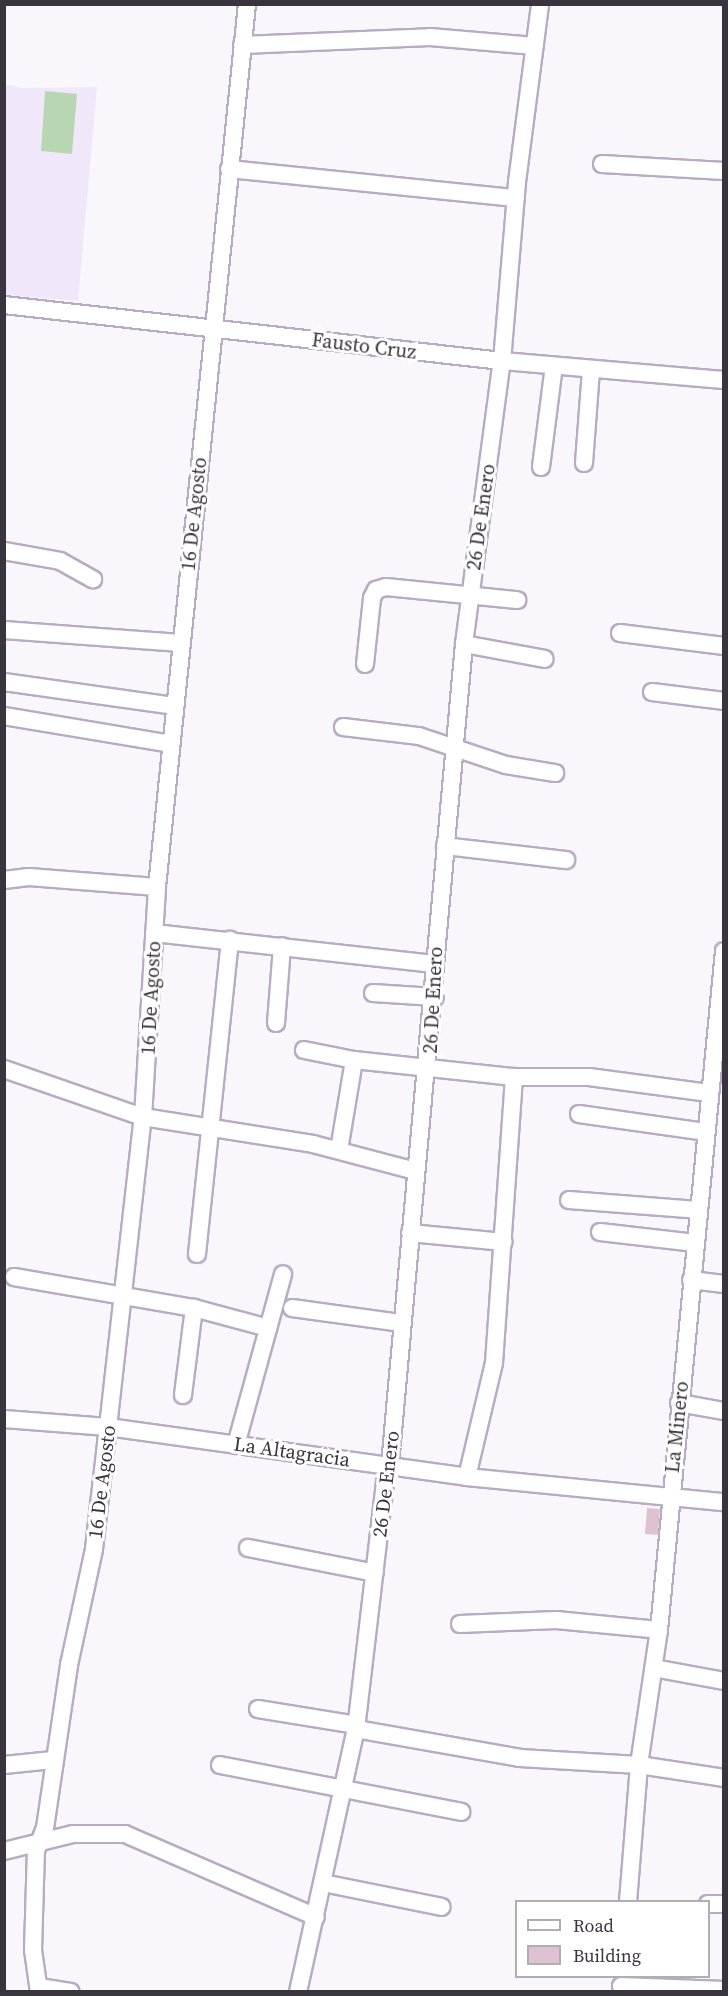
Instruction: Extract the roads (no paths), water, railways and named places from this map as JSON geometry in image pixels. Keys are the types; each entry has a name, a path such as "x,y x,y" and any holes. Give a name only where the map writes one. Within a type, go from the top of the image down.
{"street":[{"name":"16 De Agosto","path":"39,1989 33,1950 36,1851 40,1841 53,1760 94,1549 108,1427 143,1117 157,887 247,4"},
{"name":"26 De Enero","path":"298,1992 357,1727 390,1466 416,1171 429,1066 435,997 434,964 464,644 502,362 516,198 540,4"},
{"path":"242,45 430,37 535,46"},
{"path":"602,164 723,171"},
{"path":"229,169 516,198"},
{"name":"Fausto Cruz","path":"4,305 502,362 723,380"},
{"path":"541,467 554,366"},
{"path":"584,464 591,369"},
{"path":"4,551 60,561 93,579"},
{"path":"365,664 372,598 376,590 386,587 517,600"},
{"path":"4,630 181,644"},
{"path":"620,633 723,646"},
{"path":"464,644 545,659"},
{"path":"4,682 175,706"},
{"path":"652,692 723,701"},
{"path":"4,716 171,744"},
{"path":"343,727 419,736 454,750 506,765 555,773"},
{"path":"444,846 566,860"},
{"path":"4,880 28,877 157,887"},
{"path":"154,933 434,964"},
{"path":"197,1254 230,940"},
{"path":"276,1023 282,946"},
{"name":"La Minero","path":"628,1900 639,1765 659,1630 723,951"},
{"path":"373,993 435,997"},
{"path":"304,1050 354,1060 429,1066 513,1077 589,1077 709,1093"},
{"path":"339,1150 354,1060"},
{"path":"4,1069 143,1117 212,1125 339,1150 416,1171"},
{"path":"467,1477 494,1363 504,1242 513,1077"},
{"path":"579,1114 705,1132"},
{"path":"569,1200 698,1210"},
{"path":"600,1232 695,1243"},
{"path":"410,1233 504,1242"},
{"path":"236,1445 283,1274"},
{"path":"14,1277 122,1298 194,1308 268,1328"},
{"path":"691,1280 723,1284"},
{"path":"183,1395 194,1308"},
{"path":"292,1308 402,1323"},
{"path":"679,1403 723,1411"},
{"name":"La Altagracia","path":"4,1419 108,1427 467,1477 723,1502"},
{"path":"248,1548 375,1573"},
{"path":"459,1624 556,1620 659,1630"},
{"path":"654,1668 723,1682"},
{"path":"258,1709 520,1758 639,1765 723,1778"},
{"path":"4,1765 53,1760"},
{"path":"220,1766 461,1812"},
{"path":"4,1851 73,1834 125,1834 316,1917"},
{"path":"323,1883 442,1907"},
{"path":"621,1985 723,1990"},
{"path":"39,1989 71,1992"}]}
